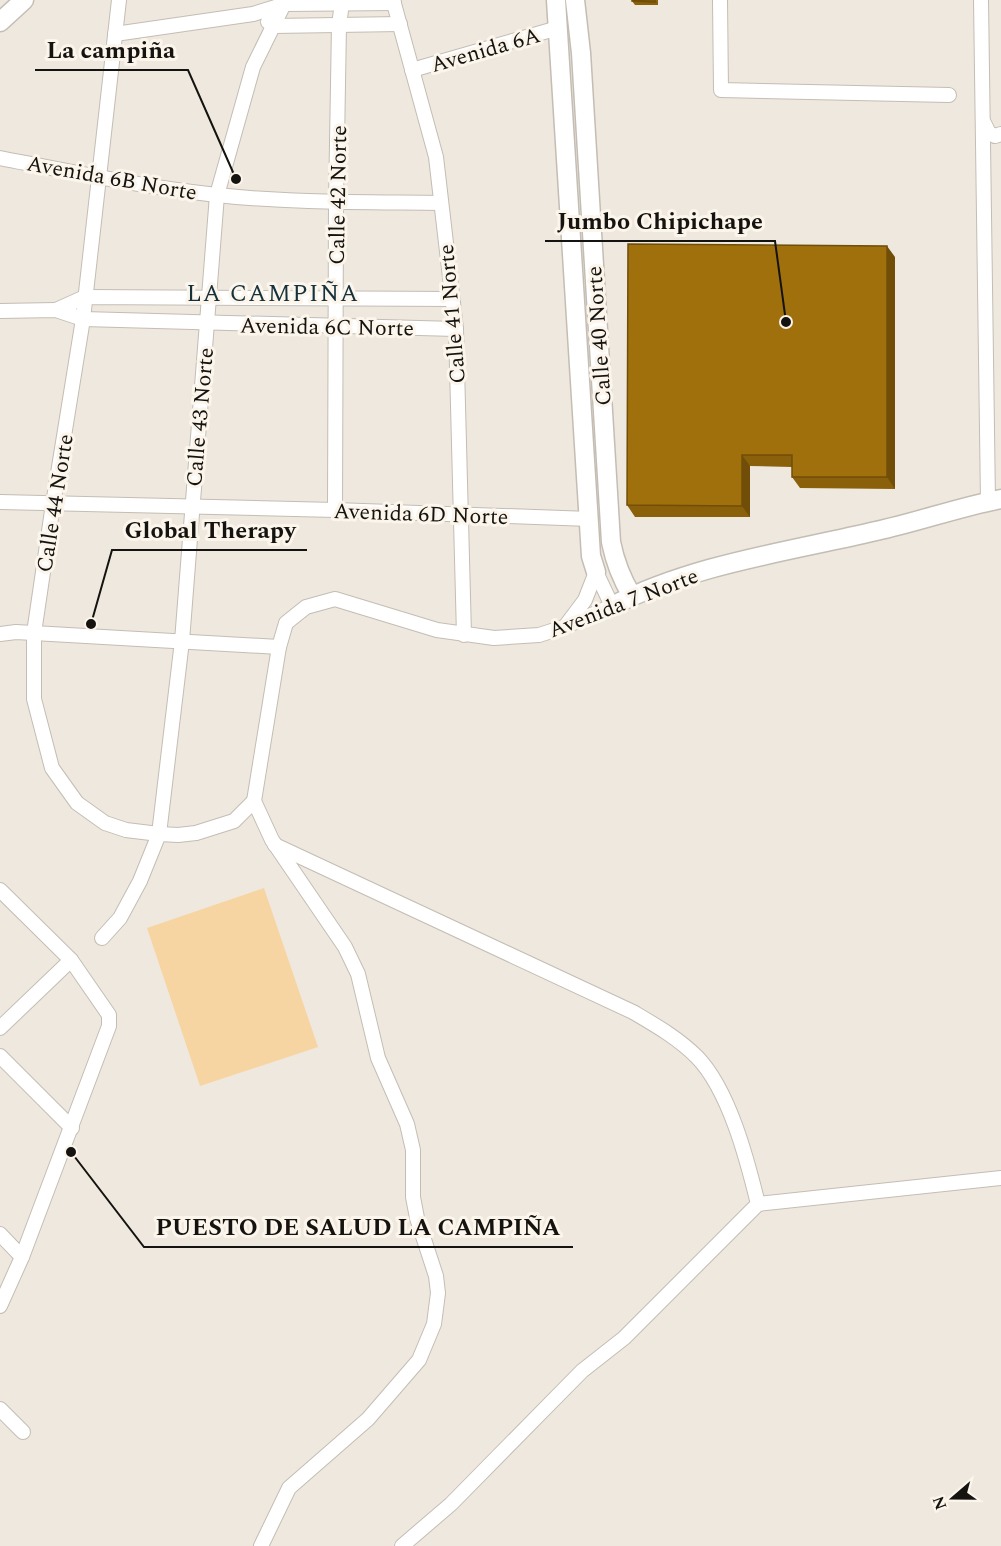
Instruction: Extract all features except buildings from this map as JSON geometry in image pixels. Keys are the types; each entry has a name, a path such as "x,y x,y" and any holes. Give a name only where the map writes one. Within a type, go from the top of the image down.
{"street":[{"path":"0,22 24,0"},
{"name":"Calle 44 Norte","path":"119,0 86,297 34,633 34,699 52,768 77,803 105,823 126,830 159,834 196,833 234,820 254,801"},
{"name":"Calle 40 Norte","path":"556,0 591,555 596,572 612,606"},
{"name":"Calle 40 Norte","path":"575,0 611,542 619,573 632,596"},
{"path":"720,0 721,90 949,95"},
{"path":"981,0 984,123 984,346 994,500"},
{"path":"115,34 253,14 285,2 394,1"},
{"name":"Calle 41 Norte","path":"394,1 436,157 453,298 456,329 464,635"},
{"name":"Calle 43 Norte","path":"102,938 120,918 140,881 159,834 182,641 217,195 253,67 285,2"},
{"name":"Calle 42 Norte","path":"335,510 336,202 339,25 342,3"},
{"path":"253,14 274,26 400,24"},
{"name":"Avenida 6A","path":"412,70 558,28"},
{"path":"984,123 989,133 995,136 1001,134"},
{"path":"984,151 990,144 1001,144"},
{"name":"Avenida 6B Norte","path":"0,158 99,178 217,195 336,202 441,203"},
{"name":"Avenida 6C Norte","path":"56,310 86,297 453,298"},
{"name":"Avenida 6C Norte","path":"0,311 56,310 83,319 456,329"},
{"name":"Avenida 7 Norte","path":"254,801 279,647 286,623 306,607 335,599 436,630 464,635 494,638 539,635 564,627 632,596 711,567 879,531 994,500"},
{"name":"Avenida 6D Norte","path":"0,502 590,519"},
{"path":"564,627 585,600 596,572"},
{"path":"0,634 34,633 279,647"},
{"path":"254,801 275,845 345,947 358,974 378,1058 407,1124 412,1150 413,1197 417,1218 436,1276 438,1293 434,1323 419,1360 368,1419 289,1488 261,1546"},
{"path":"275,845 633,1012 662,1029 696,1057 713,1077 724,1097 758,1204"},
{"path":"0,890 71,960 109,1015 109,1026 72,1128 22,1257 0,1306"},
{"path":"0,1028 71,960"},
{"path":"0,1056 72,1128"},
{"path":"402,1546 451,1504 582,1371 624,1338 758,1204 1001,1178"},
{"path":"0,1234 22,1257"},
{"path":"0,1409 23,1432"}],"shaded area":[{"path":"264,888 318,1047 200,1086 147,928"}],"place":[{"name":"La campiña","path":"236,179"},
{"name":"Jumbo Chipichape","path":"786,322"},
{"name":"Global Therapy","path":"91,624"},
{"name":"PUESTO DE SALUD LA CAMPIÑA","path":"71,1152"}],"district":[{"name":"LA CAMPIÑA","path":"273,293"}]}
